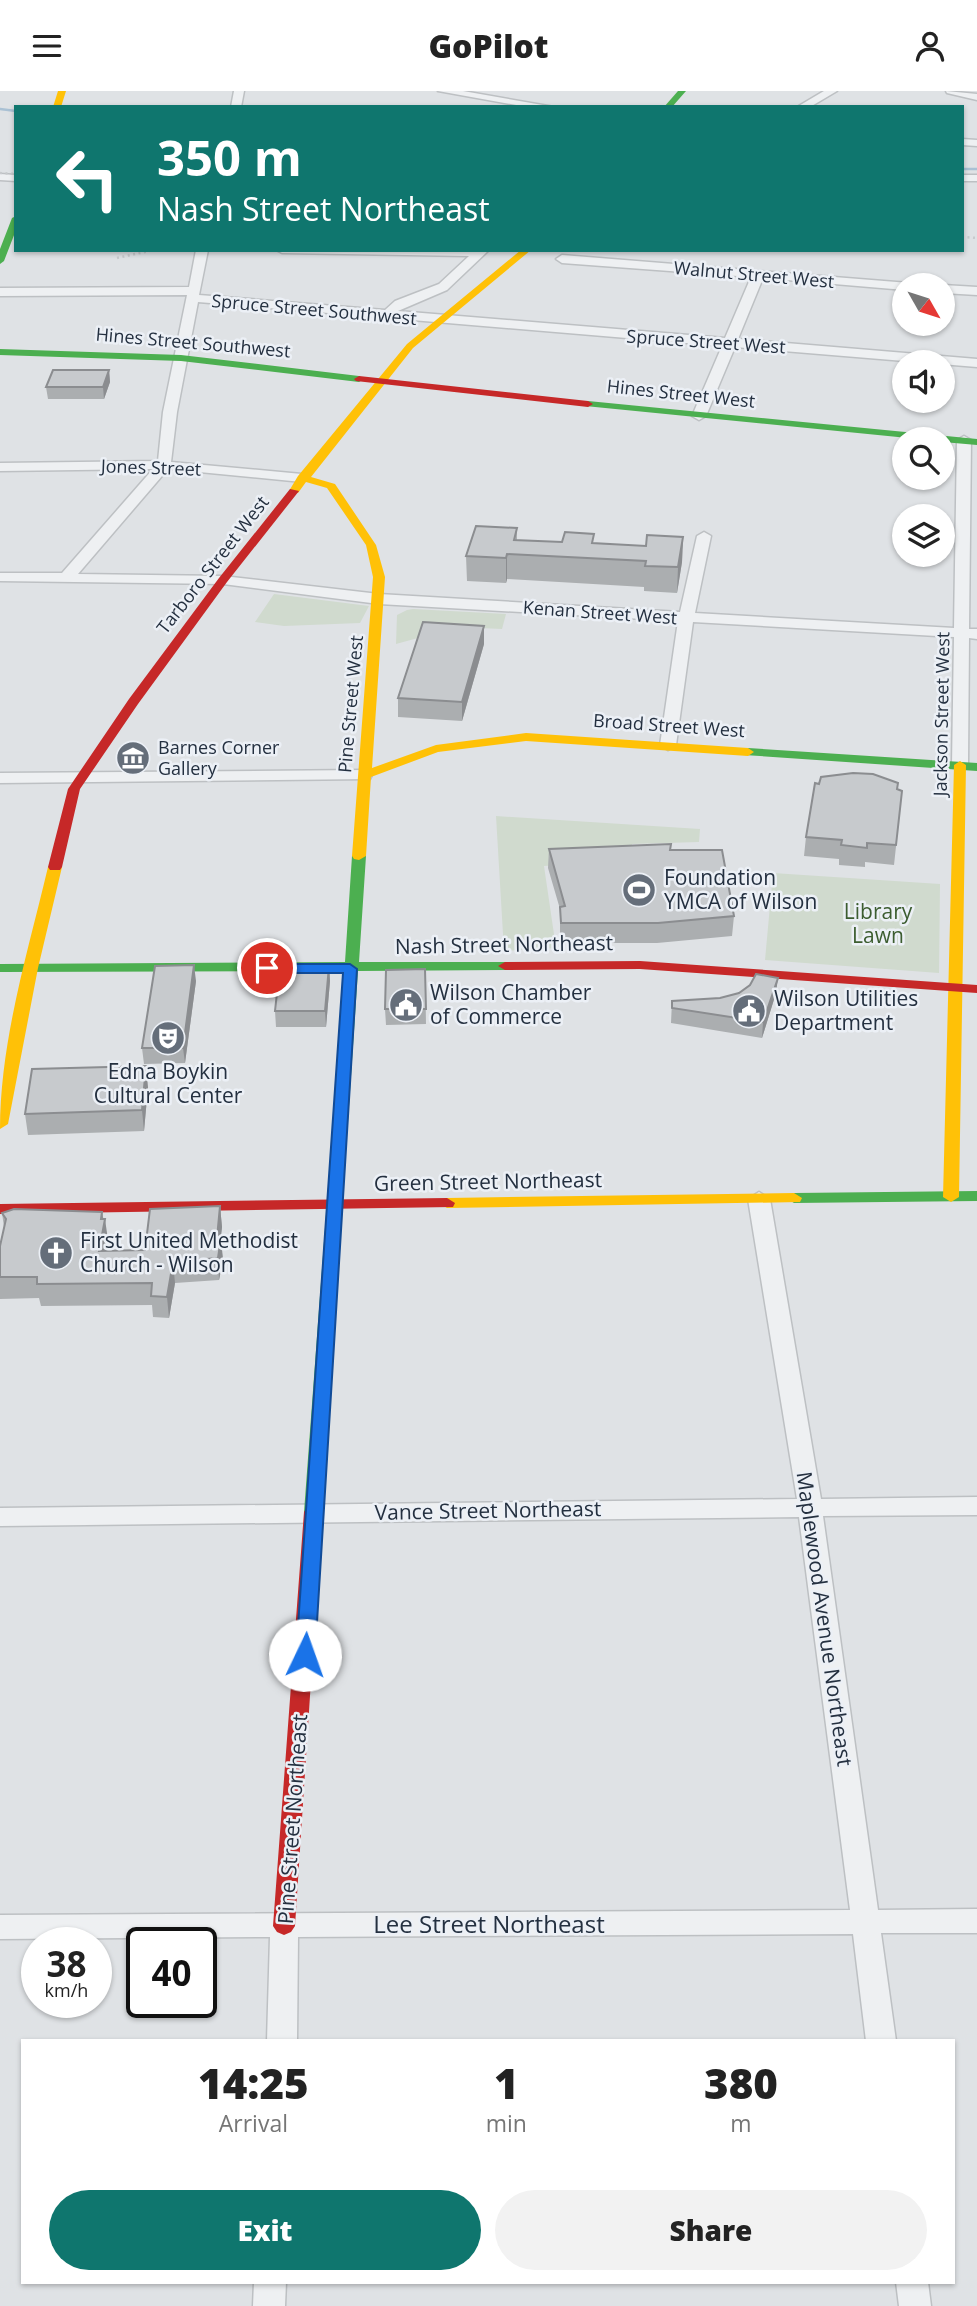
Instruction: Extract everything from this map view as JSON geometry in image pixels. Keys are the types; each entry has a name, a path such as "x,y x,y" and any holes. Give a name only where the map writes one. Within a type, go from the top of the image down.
{"street":[{"path":"443,91 536,105"},
{"path":"670,105 682,91"},
{"path":"805,91 832,93"},
{"path":"951,91 977,97"},
{"path":"806,105 832,93"},
{"path":"0,261 5,236"},
{"path":"65,578 164,465 202,252"},
{"path":"386,316 399,304 443,287 481,252"},
{"name":"Tarboro Street West","path":"0,1124 31,968 74,789 133,702 223,580 410,346 436,321 499,278 525,252"},
{"name":"Walnut Street West","path":"562,258 892,285"},
{"path":"699,416 758,276"},
{"path":"956,290 977,291"},
{"name":"Spruce Street Southwest","path":"0,292 193,295 436,321"},
{"name":"Spruce Street West","path":"436,321 977,363"},
{"name":"Hines Street Southwest","path":"0,352 181,358 382,383"},
{"name":"Hines Street West","path":"382,383 971,441"},
{"name":"Jackson Street West","path":"951,1197 956,988 969,766 971,441"},
{"name":"Jones Street","path":"0,467 164,465 299,484"},
{"name":"Pine Street West","path":"299,484 331,486 371,545 376,559 379,599 350,969"},
{"path":"668,744 686,618 704,536"},
{"name":"Kenan Street West","path":"0,577 223,580 379,599 970,633"},
{"name":"Broad Street West","path":"364,775 436,749 503,739 556,738 969,766"},
{"path":"0,778 364,775"},
{"name":"Nash Street Northeast","path":"0,968 350,969 640,965 977,989"},
{"name":"Pine Street Northeast","path":"282,2039 284,1926 350,969"},
{"name":"Green Street Northeast","path":"0,1209 977,1196"},
{"name":"Maplewood Avenue Northeast","path":"759,1199 810,1507 881,2039"},
{"name":"Vance Street Northeast","path":"0,1517 977,1506"},
{"name":"Lee Street Northeast","path":"0,1927 866,1924 977,1921"},
{"path":"268,2306 270,2284"},
{"path":"912,2284 915,2306"}],"green space":[{"path":"274,594 369,606 360,623 284,626 255,622"},
{"path":"407,610 506,614 502,629 458,627 396,644 397,615"},
{"path":"496,816 700,829 699,842 632,844 631,861 544,866 556,948 504,951"},
{"name":"Library Lawn","path":"773,873 940,884 939,973 765,960"}],"building":[{"path":"53,370 109,370 103,387 46,387"},
{"path":"476,526 517,528 514,540 562,542 565,532 594,534 592,543 646,546 647,535 683,537 678,567 645,566 646,561 507,554 506,558 466,556"},
{"path":"423,622 484,626 462,702 398,698"},
{"path":"853,773 873,774 898,783 897,789 902,791 896,845 867,843 867,848 841,845 842,840 806,837 815,783 819,784 821,777"},
{"name":"Foundation YMCA of Wilson","path":"671,844 670,850 722,850 734,916 658,923 561,923 560,907 565,906 549,849"},
{"name":"Edna Boykin Cultural Center","path":"194,965 183,1048 142,1048 155,966"},
{"path":"280,966 329,966 325,1011 275,1011"},
{"path":"425,969 426,1009 385,1009 386,970"},
{"path":"756,974 778,978 763,1022 672,1008 672,1001 720,998 739,993 750,985"},
{"path":"146,1066 142,1110 25,1114 32,1069"},
{"path":"220,1206 217,1238 221,1238 218,1258 173,1262 167,1297 151,1296 152,1283 37,1284 37,1277 0,1277 0,1246 6,1219 2,1213 14,1209 102,1212 101,1219 105,1219 99,1251 145,1250 150,1209"}],"waterway":[{"path":"0,109 14,111"},
{"path":"964,169 977,169"}],"railway":[{"path":"0,173 14,174"},
{"path":"964,237 977,238"},
{"path":"117,258 145,252"}],"traffic: fast":[{"path":"670,105 682,91"},
{"path":"0,261 14,223"},
{"path":"0,352 181,358 359,379"},
{"path":"588,404 977,442"},
{"path":"748,752 977,767"},
{"path":"313,1512 359,856"},
{"path":"0,968 505,966"},
{"path":"794,1198 977,1196"}],"traffic: slow":[{"path":"58,105 62,91"},
{"path":"294,491 410,346 525,252"},
{"path":"302,478 331,486 371,545 379,577 359,856"},
{"path":"364,775 436,749 526,737 748,752"},
{"path":"951,1197 960,765"},
{"path":"0,1124 31,968 55,867"},
{"path":"447,1203 794,1198"}],"traffic: jam":[{"path":"359,379 588,404"},
{"path":"55,867 74,789 133,702 223,580 294,491"},
{"path":"505,966 640,965 977,989"},
{"path":"0,1209 447,1203"},
{"path":"284,1926 313,1512"}],"place":[{"name":"Barnes Corner Gallery","path":"133,758"},
{"name":"Foundation YMCA of Wilson","path":"639,890"},
{"name":"Wilson Chamber of Commerce","path":"406,1005"},
{"name":"Wilson Utilities Department","path":"749,1011"},
{"name":"Edna Boykin Cultural Center","path":"168,1038"},
{"name":"First United Methodist Church - Wilson","path":"56,1253"}],"route":[{"path":"267,968 350,969 305,1655"}]}
